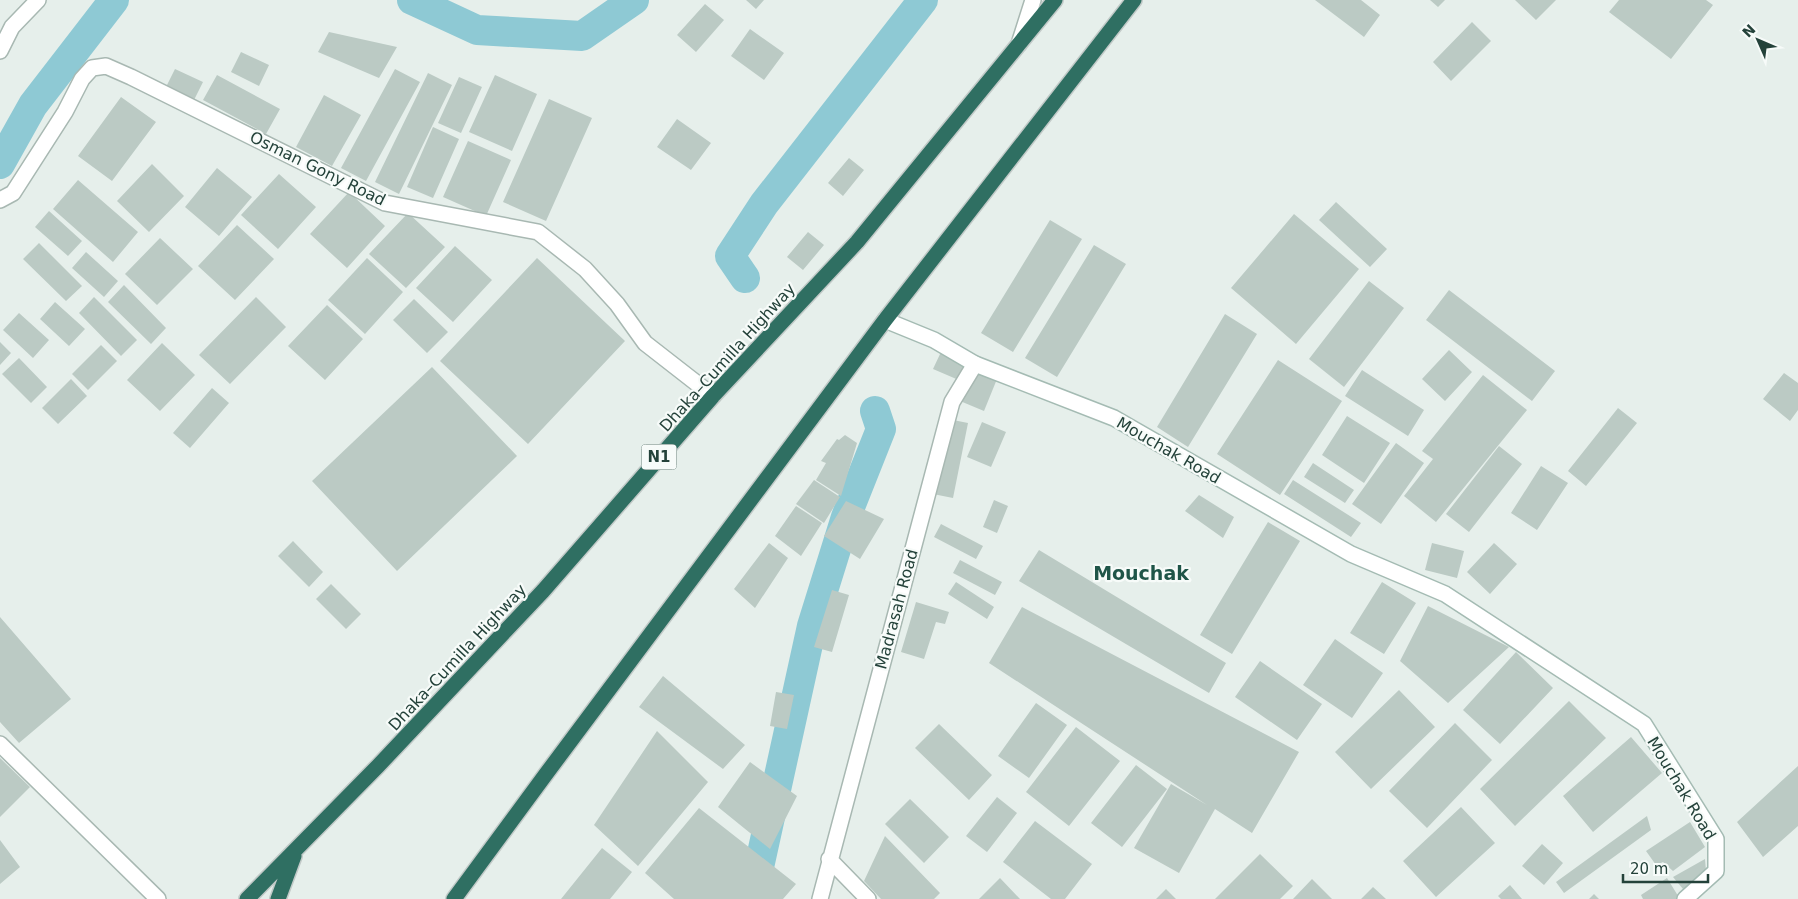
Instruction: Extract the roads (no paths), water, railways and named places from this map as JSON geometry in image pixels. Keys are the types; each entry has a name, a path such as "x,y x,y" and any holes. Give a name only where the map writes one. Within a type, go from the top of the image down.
{"highway":[{"name":"Dhaka–Cumilla Highway","path":"247,899 378,766 543,591 713,396 857,242 1055,0"},
{"path":"454,899 885,320 1134,0"},
{"path":"278,899 296,850"}],"street":[{"path":"0,51 12,27 38,0"},
{"path":"1019,46 1033,0"},
{"name":"Osman Gony Road","path":"0,200 13,193 64,112 82,79 92,68 106,66 385,203 538,232 585,269 617,304 645,343 713,396"},
{"name":"Mouchak Road","path":"885,320 934,340 975,364 1114,418 1351,554 1445,594 1644,724 1716,839 1716,871 1685,899"},
{"name":"Madrasah Road","path":"820,899 829,859 952,402 975,364"},
{"path":"0,744 158,899"},
{"path":"829,859 868,899"}],"waterway":[{"path":"0,164 33,105 114,0"},
{"path":"412,0 477,30 582,36 634,0"},
{"path":"745,278 730,256 764,204 923,0"},
{"path":"752,899 812,626 846,517 881,429 875,411"}],"district":[{"name":"Mouchak","path":"1141,573"}]}
